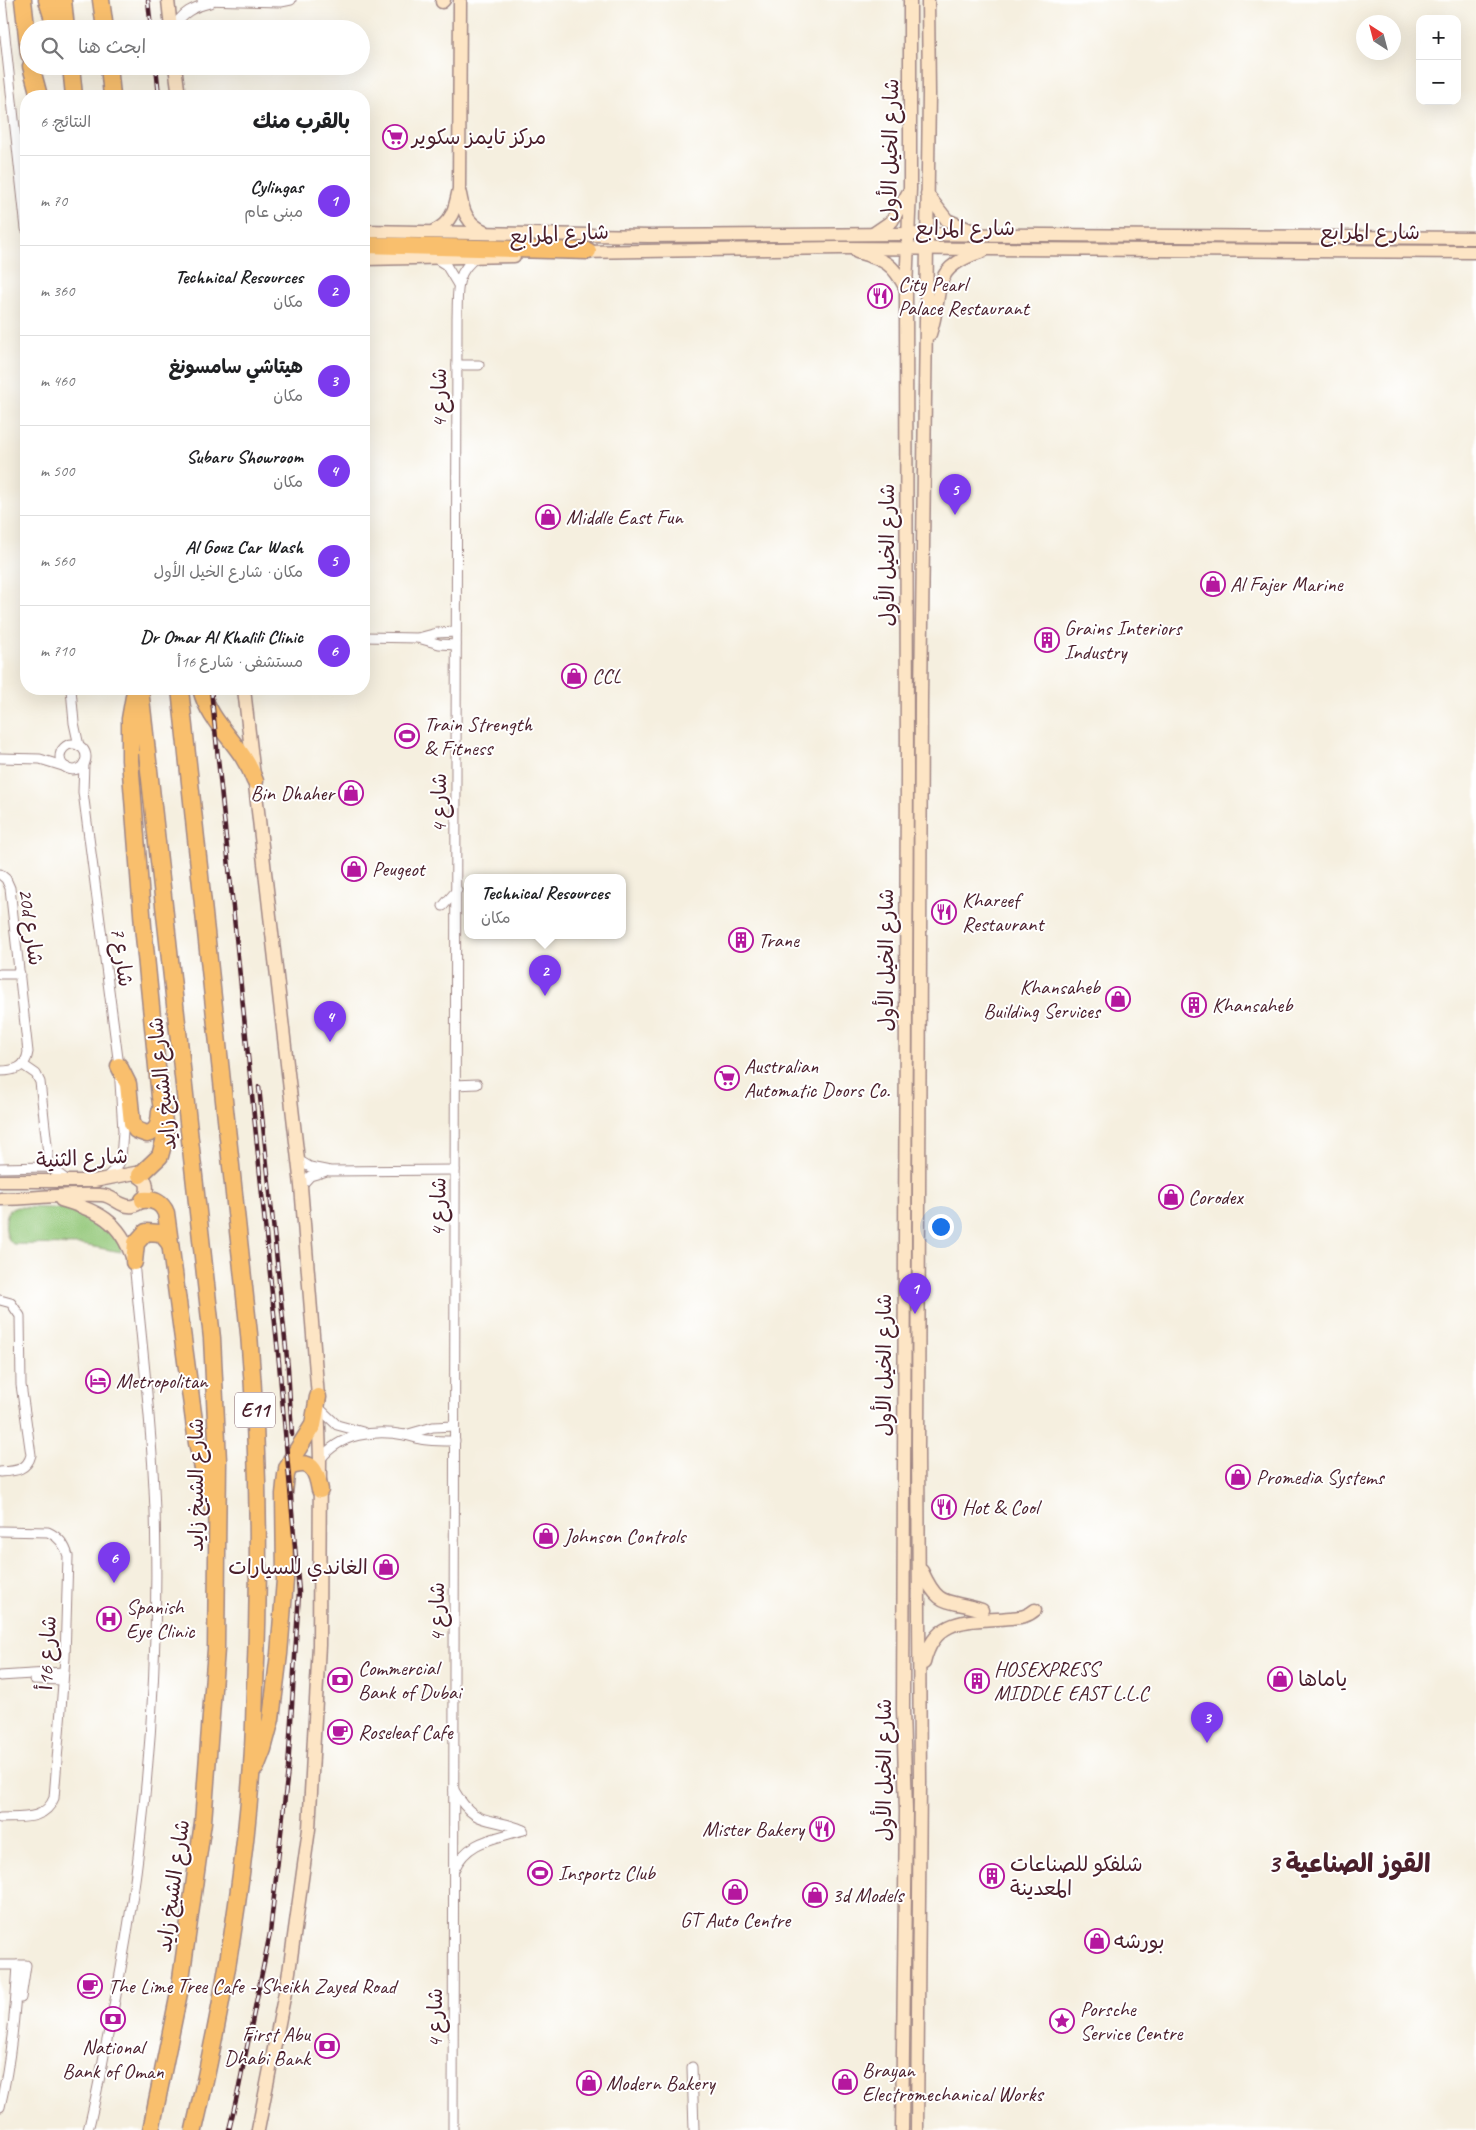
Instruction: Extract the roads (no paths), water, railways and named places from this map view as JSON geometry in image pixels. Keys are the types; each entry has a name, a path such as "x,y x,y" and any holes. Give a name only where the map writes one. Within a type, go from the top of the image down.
{"highway":[{"path":"23,0 25,20"},
{"path":"47,0 53,20"},
{"path":"63,0 65,20"},
{"path":"101,0 103,20"},
{"path":"33,75 37,90"},
{"path":"71,75 73,90"},
{"path":"110,75 111,90"},
{"path":"370,245 588,251"},
{"path":"135,695 130,719 130,760 143,926 160,1097 166,1126 165,1142 160,1156 140,1175"},
{"name":"شارع الشيخ زايد","path":"141,695 212,1338 218,1430 216,1649 203,1822 179,1993 151,2130"},
{"name":"E11","path":"181,695 253,1383 259,1552 251,1776 234,1922 212,2046 194,2130"},
{"path":"203,695 211,714 241,751 255,781"},
{"path":"119,1066 128,1084 132,1123 139,1132 151,1133 157,1128 160,1097"},
{"path":"143,1200 155,1201 164,1209 196,1443 209,1500 218,1523"},
{"path":"134,1262 136,1243 146,1232 156,1231 161,1233 170,1244"},
{"path":"251,1776 268,1734 280,1654 285,1580 284,1494 287,1468 313,1424 319,1403"},
{"path":"287,1468 301,1464 310,1466 316,1473 320,1490"}],"main road":[{"path":"168,0 171,20"},
{"path":"460,0 459,189 466,217 474,226 490,232"},
{"name":"شارع الخيل الأول","path":"902,2130 906,1811 903,1700 907,772 906,290 910,189 910,0"},
{"name":"شارع الخيل الأول","path":"917,2130 920,1683 918,1438 921,697 929,94 928,0"},
{"path":"177,75 178,90"},
{"path":"434,231 445,225 451,217 459,189"},
{"path":"872,234 892,221 910,189"},
{"path":"927,194 947,220 982,235"},
{"name":"شارع المرابع","path":"370,231 648,236 872,234 908,235 926,241 993,248 1476,252"},
{"name":"شارع المرابع","path":"370,259 552,255 588,251 908,248 926,241 982,235 1476,238"},
{"path":"840,248 886,261 896,271 906,290"},
{"path":"926,343 935,319 939,285 945,273 963,258 993,248"},
{"path":"245,695 301,1186 319,1403 320,1460 319,1645 309,1830 286,1990 258,2130"},
{"name":"شارع الثنية","path":"0,1181 104,1180 127,1173 140,1175 147,1186 143,1200 128,1206 105,1195 0,1199"},
{"path":"54,1198 86,1207 104,1216 122,1236 134,1262"},
{"path":"919,1566 929,1588 939,1598 947,1602 982,1610"},
{"path":"920,1683 930,1646 942,1630 962,1623 1027,1616 1035,1610"}],"street":[{"path":"1,0 20,174"},
{"path":"202,0 218,2 281,2 291,0"},
{"path":"179,20 189,11 200,6 218,2"},
{"name":"شارع 4","path":"453,2130 458,285 463,270 478,257"},
{"path":"434,258 446,265 458,285"},
{"path":"457,365 479,365"},
{"path":"418,638 437,633 456,632"},
{"path":"370,637 418,638 439,644 456,645"},
{"path":"71,695 73,716 79,746"},
{"path":"68,768 60,758 70,732 73,716"},
{"path":"0,758 40,759 49,757 72,744 79,746 85,752 84,763 78,768 68,768 40,759"},
{"name":"شارع 7","path":"84,763 83,792 119,1066 123,1131 122,1155 118,1166 104,1180"},
{"name":"شارع 7","path":"68,768 83,792"},
{"name":"20d شارع","path":"0,874 6,879 10,888 20,971 28,1047 27,1057 23,1065"},
{"path":"443,906 457,890"},
{"path":"0,969 20,971"},
{"path":"0,974 20,971"},
{"path":"0,1071 14,1070 23,1065 36,1074 40,1082 48,1154 46,1167"},
{"path":"456,1085 477,1084"},
{"path":"298,1160 310,1167 330,1170 456,1170"},
{"path":"0,1168 46,1167 68,1181"},
{"path":"301,1186 306,1179 314,1174 330,1170"},
{"path":"88,2130 125,1944 141,1832 155,1668 155,1510 149,1416 134,1262"},
{"path":"0,1300 11,1304 20,1316 21,1385 31,1455 28,1463 22,1469 0,1472"},
{"path":"319,1403 342,1427 369,1434 404,1435 426,1440 454,1441"},
{"path":"404,1435 434,1428 454,1426"},
{"path":"320,1460 331,1447 342,1440 369,1434"},
{"name":"شارع 16أ","path":"0,1531 48,1532 59,1538 64,1544 68,1556 63,1676 55,1792 49,1808 40,1815 0,1818"},
{"path":"3,1676 63,1676"},
{"path":"453,1789 464,1807 477,1817 523,1830 476,1844 464,1854 453,1872"},
{"path":"0,1965 22,1965 6,2081 0,2106"},
{"path":"692,2067 694,2130"}],"railway":[{"path":"148,0 150,20"},
{"path":"157,75 158,90"},
{"path":"212,695 279,1363 299,1592 288,1769 270,1933 229,2130"},
{"path":"259,1087 288,1368 292,1435"}],"place":[{"name":"مركز تايمز سكوير","path":"395,137"},
{"name":"City Pearl Palace Restaurant","path":"880,296"},
{"name":"Al Gouz Car Wash","path":"955,515"},
{"name":"Middle East Fun","path":"548,517"},
{"name":"Al Fajer Marine","path":"1213,584"},
{"name":"Grains Interiors Industry","path":"1047,640"},
{"name":"CCL","path":"574,676"},
{"name":"Train Strength & Fitness","path":"407,736"},
{"name":"Bin Dhaher","path":"351,793"},
{"name":"Peugeot","path":"354,869"},
{"name":"Khareef Restaurant","path":"944,912"},
{"name":"Trane","path":"741,940"},
{"name":"Technical Resources","path":"545,996"},
{"name":"Khansaheb Building Services","path":"1118,999"},
{"name":"Khansaheb","path":"1194,1005"},
{"name":"Subaru Showroom","path":"330,1042"},
{"name":"Australian Automatic Doors Co.","path":"727,1078"},
{"name":"Corodex","path":"1171,1197"},
{"name":"Cylingas","path":"915,1314"},
{"name":"Metropolitan","path":"98,1381"},
{"name":"Promedia Systems","path":"1238,1477"},
{"name":"Hot & Cool","path":"944,1507"},
{"name":"Johnson Controls","path":"546,1536"},
{"name":"الغاندي للسيارات","path":"386,1567"},
{"name":"Dr Omar Al Khalili Clinic","path":"114,1583"},
{"name":"Spanish Eye Clinic","path":"109,1619"},
{"name":"ياماها","path":"1280,1679"},
{"name":"Commercial Bank of Dubai","path":"340,1680"},
{"name":"HOSEXPRESS MIDDLE EAST L.L.C","path":"977,1681"},
{"name":"Roseleaf Cafe","path":"340,1732"},
{"name":"هيتاشي سامسونغ","path":"1207,1743"},
{"name":"Mister Bakery","path":"822,1829"},
{"name":"Insportz Club","path":"540,1873"},
{"name":"شلفكو للصناعات المعدينة","path":"992,1876"},
{"name":"GT Auto Centre","path":"735,1892"},
{"name":"3d Models","path":"815,1895"},
{"name":"بورشه","path":"1097,1941"},
{"name":"The Lime Tree Cafe - Sheikh Zayed Road","path":"90,1986"},
{"name":"National Bank of Oman","path":"113,2019"},
{"name":"Porsche Service Centre","path":"1062,2021"},
{"name":"First Abu Dhabi Bank","path":"327,2046"},
{"name":"Brayan Electromechanical Works","path":"845,2082"},
{"name":"Modern Bakery","path":"589,2083"}],"district":[{"name":"القوز الصناعية 3","path":"1349,1863"}]}
